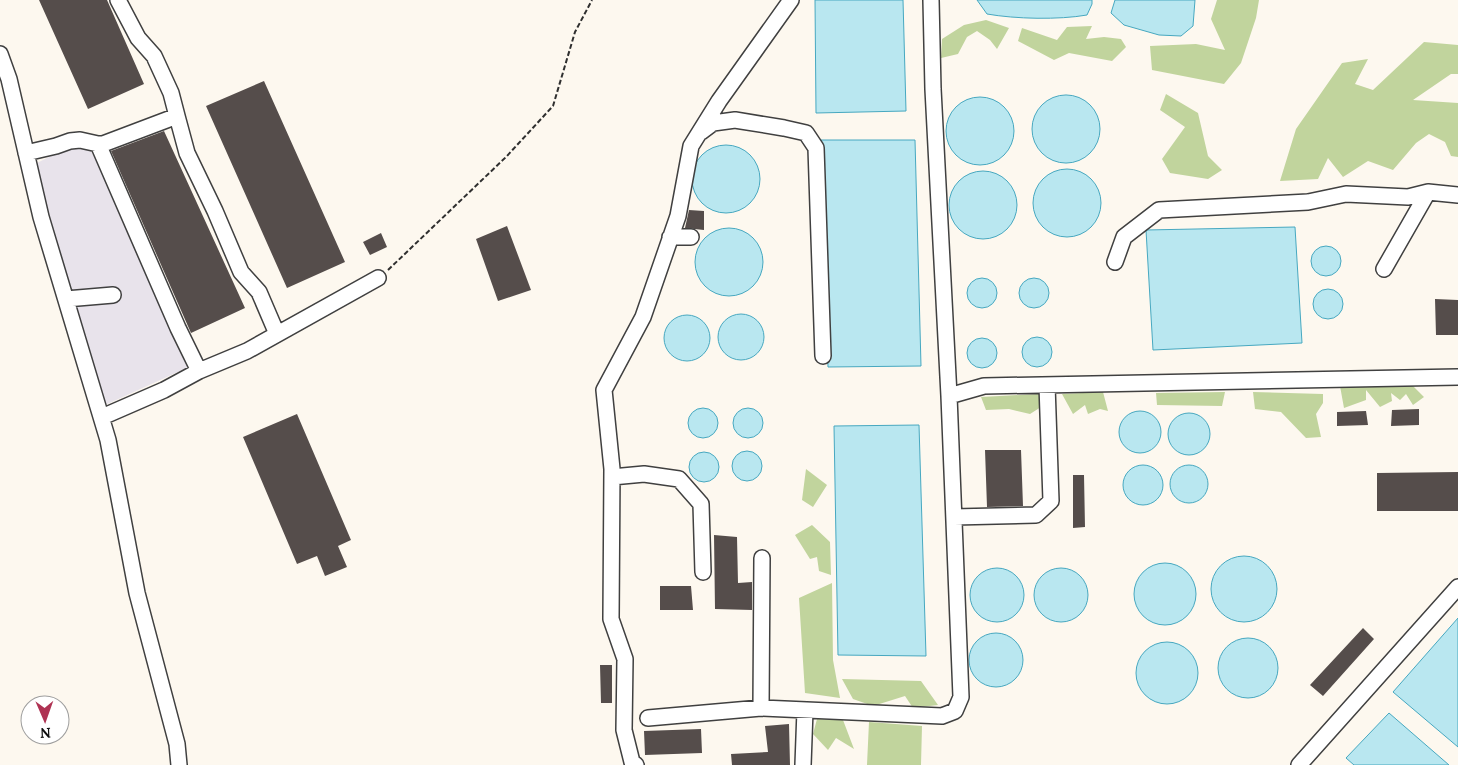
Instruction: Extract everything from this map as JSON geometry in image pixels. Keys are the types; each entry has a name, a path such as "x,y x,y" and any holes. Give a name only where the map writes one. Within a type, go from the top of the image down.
{"street":[{"path":"118,0 138,38 154,56 171,93 187,153 215,211 241,272 259,292 277,334"},
{"path":"636,765 632,762 624,730 625,659 610,619 612,477 604,390 643,317 678,216 690,146 719,101 790,0"},
{"path":"648,718 761,708 942,716 955,711 961,697 949,396 932,89 931,0"},
{"path":"0,54 9,79 42,217 108,440 137,592 177,744 179,765"},
{"path":"26,153 75,140 103,144 178,116"},
{"path":"697,135 713,123 734,120 806,133 816,148 822,356"},
{"path":"98,144 178,328 199,371"},
{"path":"1115,262 1124,237 1159,210 1308,202 1346,194 1408,197 1428,192 1458,195"},
{"path":"1384,269 1428,192"},
{"path":"670,237 691,237"},
{"path":"102,417 164,390 199,371 247,351 378,278"},
{"path":"66,299 113,296"},
{"path":"949,396 984,386 1458,377"},
{"path":"954,517 1036,515 1051,501 1047,385"},
{"path":"612,477 644,474 679,480 701,504 703,572"},
{"path":"761,708 762,558"},
{"path":"1299,765 1458,587"},
{"path":"803,765 805,710"}],"path":[{"path":"378,278 506,157 553,106 575,32 592,0"}],"shaded area":[{"path":"73,145 88,145 124,215 191,366 103,406 33,165"}],"green space":[{"path":"1217,0 1259,0 1256,18 1241,63 1224,84 1152,70 1150,46 1196,44 1225,50 1211,19"},
{"path":"986,20 1009,28 997,49 990,40 977,31 967,37 958,54 941,58 942,39 964,25"},
{"path":"1092,26 1086,39 1104,37 1121,39 1126,47 1112,61 1069,53 1054,60 1018,41 1022,28 1057,40 1067,27"},
{"path":"1424,42 1458,45 1458,74 1451,74 1413,100 1458,103 1458,157 1451,156 1445,142 1429,134 1416,143 1393,170 1368,161 1343,177 1328,158 1318,179 1280,181 1296,129 1342,63 1368,59 1355,84 1373,90"},
{"path":"1166,94 1198,113 1208,156 1222,170 1208,179 1170,173 1162,159 1185,127 1160,110"},
{"path":"1340,386 1413,386 1424,397 1413,405 1406,394 1400,400 1391,393 1392,401 1380,407 1366,390 1366,400 1344,408"},
{"path":"1103,392 1108,411 1100,409 1088,414 1085,405 1073,414 1062,394"},
{"path":"1225,392 1222,406 1157,405 1156,393"},
{"path":"1253,392 1323,394 1323,403 1316,414 1321,437 1306,438 1281,412 1255,409"},
{"path":"1039,394 1041,407 1030,414 1009,409 986,410 981,397"},
{"path":"806,469 827,485 813,507 802,500"},
{"path":"812,525 830,542 831,575 819,571 817,557 810,559 795,535"},
{"path":"832,583 833,660 840,698 805,693 799,598"},
{"path":"842,679 921,681 938,705 913,708 905,696 873,706 853,699"},
{"path":"817,719 843,720 854,749 836,738 828,750 813,734"},
{"path":"869,722 922,726 921,765 867,765"}],"water":[{"path":"815,0 903,0 906,111 816,113"},
{"path":"977,0 1092,0 1092,4 1087,15 1064,18 1024,18 987,14"},
{"path":"1115,0 1195,0 1193,26 1181,36 1159,35 1124,25 1111,13"},
{"path":"1066,95 1079,98 1090,105 1097,116 1100,129 1097,142 1090,153 1079,160 1066,163 1053,160 1042,153 1035,142 1032,129 1035,116 1042,105 1053,98"},
{"path":"980,97 993,100 1004,107 1011,118 1014,131 1011,144 1004,155 993,162 980,165 967,162 956,155 949,144 946,131 949,118 956,107 967,100"},
{"path":"821,140 915,140 921,366 828,367"},
{"path":"726,145 739,148 750,155 757,166 760,179 757,192 750,203 739,210 726,213 713,210 702,203 695,192 692,179 695,166 702,155 713,148"},
{"path":"1067,169 1080,172 1091,179 1098,190 1101,203 1098,216 1091,227 1080,234 1067,237 1054,234 1043,227 1036,216 1033,203 1036,190 1043,179 1054,172"},
{"path":"983,171 996,174 1007,181 1014,192 1017,205 1014,218 1007,229 996,236 983,239 970,236 959,229 952,218 949,205 952,192 959,181 970,174"},
{"path":"1295,227 1302,343 1153,350 1146,230"},
{"path":"729,228 742,231 753,238 760,249 763,262 760,275 753,286 742,293 729,296 716,293 705,286 698,275 695,262 698,249 705,238 716,231"},
{"path":"1326,246 1337,250 1341,261 1337,272 1326,276 1315,272 1311,261 1315,250"},
{"path":"982,278 993,282 997,293 993,304 982,308 971,304 967,293 971,282"},
{"path":"1034,278 1045,282 1049,293 1045,304 1034,308 1023,304 1019,293 1023,282"},
{"path":"1328,289 1339,293 1343,304 1339,315 1328,319 1317,315 1313,304 1317,293"},
{"path":"741,314 754,318 760,324 764,337 760,350 754,356 741,360 728,356 722,350 718,337 722,324 728,318"},
{"path":"687,315 700,319 706,325 710,338 706,351 700,357 687,361 674,357 668,351 664,338 668,325 674,319"},
{"path":"1037,337 1048,341 1052,352 1048,363 1037,367 1026,363 1022,352 1026,341"},
{"path":"982,338 993,342 997,353 993,364 982,368 971,364 967,353 971,342"},
{"path":"703,408 714,412 718,423 714,434 703,438 692,434 688,423 692,412"},
{"path":"748,408 759,412 763,423 759,434 748,438 737,434 733,423 737,412"},
{"path":"1140,411 1155,417 1161,432 1155,447 1140,453 1125,447 1119,432 1125,417"},
{"path":"1193,413 1201,416 1207,422 1210,434 1207,446 1201,452 1185,455 1177,452 1171,446 1168,430 1171,422 1177,416"},
{"path":"919,425 926,656 838,655 834,426"},
{"path":"747,451 758,455 762,466 758,477 747,481 736,477 732,466 736,455"},
{"path":"704,452 715,456 719,467 715,478 704,482 693,478 689,467 693,456"},
{"path":"1147,465 1154,468 1160,474 1163,485 1162,493 1154,502 1147,505 1139,505 1132,502 1124,493 1123,481 1126,474 1135,466"},
{"path":"1189,465 1202,471 1208,484 1202,497 1189,503 1176,497 1170,484 1176,471"},
{"path":"1244,556 1256,559 1267,566 1274,577 1277,589 1274,601 1267,612 1256,619 1244,622 1232,619 1221,612 1214,601 1211,589 1214,577 1221,566 1232,559"},
{"path":"1165,563 1177,565 1187,572 1194,582 1196,594 1194,606 1187,616 1177,623 1165,625 1153,623 1143,616 1136,606 1134,594 1136,582 1143,572 1153,565"},
{"path":"992,568 1002,568 1012,572 1020,580 1024,595 1020,610 1012,618 1002,622 992,622 982,618 974,610 970,600 970,590 974,580 982,572"},
{"path":"1056,568 1066,568 1076,572 1084,580 1088,595 1084,610 1076,618 1066,622 1056,622 1046,618 1038,610 1034,600 1034,590 1038,580 1046,572"},
{"path":"1458,618 1458,747 1393,692"},
{"path":"991,633 1001,633 1011,637 1019,645 1023,660 1019,675 1011,683 1001,687 991,687 981,683 973,675 969,665 969,655 973,645 981,637"},
{"path":"1242,638 1254,638 1265,643 1273,651 1278,662 1276,680 1265,693 1254,698 1242,698 1231,693 1223,685 1218,674 1218,662 1223,651 1231,643"},
{"path":"1161,642 1173,642 1189,651 1196,661 1198,673 1196,685 1189,695 1173,704 1161,704 1150,699 1141,690 1136,679 1136,667 1141,656 1150,647"},
{"path":"1389,713 1449,765 1354,765 1346,758"}],"building":[{"path":"39,0 107,0 144,84 88,109"},
{"path":"264,81 345,262 287,288 206,106"},
{"path":"164,131 245,308 191,333 111,151"},
{"path":"689,210 704,211 704,230 685,228"},
{"path":"507,226 531,290 498,301 476,239"},
{"path":"381,233 387,247 370,255 363,242"},
{"path":"1435,299 1458,300 1458,335 1436,335"},
{"path":"1419,409 1419,425 1391,426 1392,410"},
{"path":"1366,411 1368,425 1337,426 1337,412"},
{"path":"297,414 351,540 338,546 347,567 325,576 317,556 297,564 243,437"},
{"path":"985,450 1021,450 1023,506 987,507"},
{"path":"1458,472 1458,511 1377,511 1377,473"},
{"path":"1073,475 1084,475 1085,527 1073,528"},
{"path":"714,535 737,537 738,583 752,582 752,610 715,609"},
{"path":"660,586 691,586 693,610 660,610"},
{"path":"1363,628 1374,639 1323,696 1310,685"},
{"path":"600,665 612,665 612,703 601,703"},
{"path":"789,724 790,765 732,765 731,754 768,752 765,726"},
{"path":"701,729 702,753 645,755 644,731"}]}
